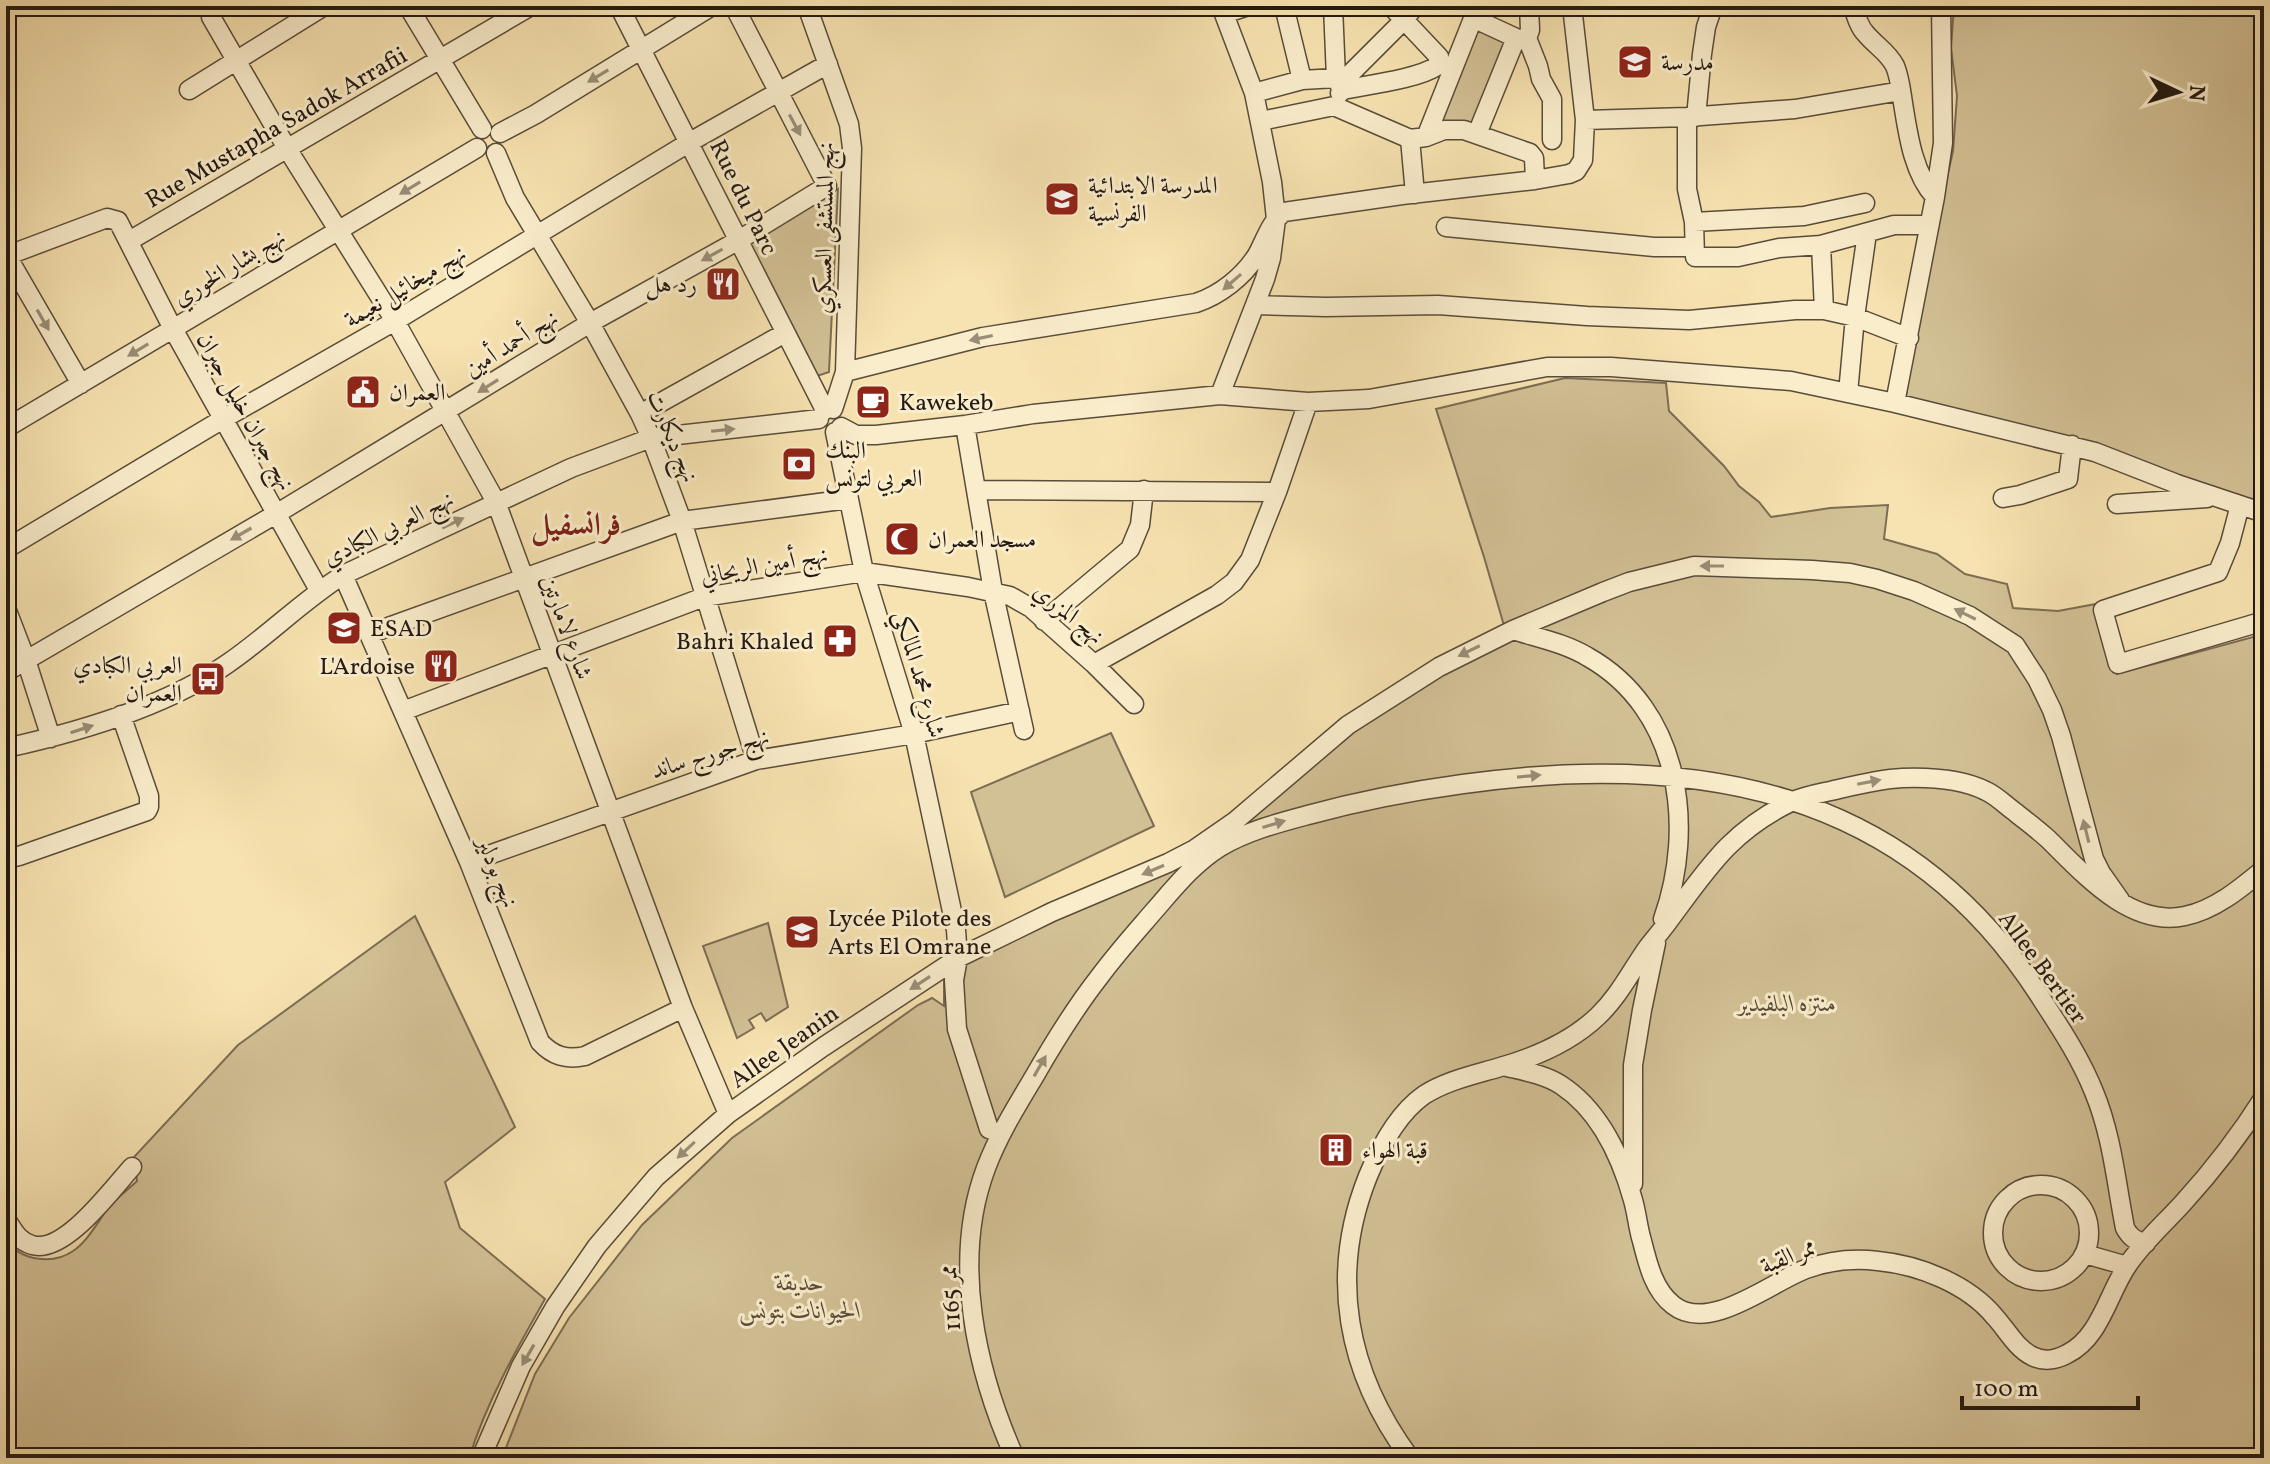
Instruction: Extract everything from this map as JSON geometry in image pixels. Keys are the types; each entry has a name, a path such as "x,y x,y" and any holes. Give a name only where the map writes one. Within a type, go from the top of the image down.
{"street":[{"path":"189,90 324,6"},
{"path":"408,6 482,129"},
{"name":"Rue Mustapha Sadok Arrafii","path":"129,241 531,6"},
{"name":"Rue du Parc","path":"619,6 826,413"},
{"path":"500,133 712,6"},
{"name":"نهج أحمد أمين","path":"6,672 276,514 590,323 739,240 827,186 734,6"},
{"name":"نهج المستشفى العسكري","path":"807,6 849,124 852,148 845,372 826,413"},
{"path":"1220,395 1271,258 1276,219 1272,182 1254,93 1222,10 1248,6"},
{"path":"1284,6 1302,80"},
{"path":"1333,6 1338,89"},
{"path":"1477,134 1521,38 1530,30 1529,6"},
{"path":"845,372 983,337 1208,299 1233,283 1255,259 1276,219 1284,212 1535,180 1576,171 1583,160 1585,120 1572,6"},
{"path":"1713,6 1691,117 1687,189 1694,222 1696,258 1738,257 1779,248 1821,245 1894,225 1928,225"},
{"path":"1853,6 1865,34 1885,51 1894,64 1920,175 1935,197"},
{"path":"1895,403 1943,143 1941,6"},
{"path":"1338,89 1403,11 1439,57 1448,63"},
{"path":"1415,194 1418,138 1448,63 1476,13 1521,38 1538,66 1552,99 1552,140"},
{"name":"شارع لامارتين","path":"211,17 288,150 395,321 496,502 683,1008 728,1114"},
{"path":"1261,121 1338,89 1448,63"},
{"name":"نهج ميخائيل نعيمة","path":"6,549 223,419 395,321 690,142 828,64"},
{"path":"1254,93 1302,80 1338,89 1418,138 1444,130 1464,130 1533,154 1535,180"},
{"path":"1585,120 1691,117 1795,109 1901,91"},
{"path":"492,128 500,133 502,145 496,153 485,154 477,148 475,138 482,129 492,128"},
{"name":"نهج بشار الخوري","path":"6,428 477,148"},
{"name":"نهج ديكارت","path":"496,153 515,198 590,323 651,438 682,521 756,760"},
{"path":"1694,222 1804,216 1865,203"},
{"name":"نهج جبران خليل جبران","path":"6,256 107,218 118,221 173,329 319,590"},
{"path":"1446,227 1654,247 1694,247"},
{"path":"1848,393 1867,233"},
{"path":"1821,245 1824,310"},
{"path":"6,256 81,384"},
{"path":"1256,305 1438,305 1689,320 1824,310 1855,317 1909,338"},
{"path":"640,414 785,333"},
{"path":"826,413 824,430 864,436 1048,412 1220,395 1308,402 1369,399 1547,367 1638,369 1791,381 1895,403 2072,445 2264,513"},
{"path":"1094,664 1217,595 1234,582 1250,560 1308,402"},
{"name":"نهج العربي الكبادي","path":"6,748 78,731 188,688 227,664 319,590 343,575 571,468 651,438 826,413"},
{"path":"965,425 993,591"},
{"name":"شارع محمد المالكي","path":"838,430 864,572 914,734 956,930 958,958 954,980 957,1029 989,1129 1001,1134"},
{"path":"2003,498 2068,479 2072,445"},
{"path":"976,490 1277,492"},
{"path":"1044,621 1130,549 1140,525 1144,490"},
{"path":"2117,504 2217,498"},
{"path":"369,634 682,521 849,499"},
{"path":"2240,505 2218,572 2103,610 2120,664 2264,621"},
{"name":"Allee Jeanin","path":"481,1458 521,1366 555,1307 597,1246 656,1177 728,1114 958,958 1052,912 1213,844 1243,814 1358,718 1459,655 1629,582 1694,566 1850,573 1926,596 1987,626 2015,645 2052,710 2094,859 2120,900"},
{"name":"نهج المزري","path":"864,572 1010,596 1031,608 1134,704"},
{"name":"نهج أمين الريحاني","path":"403,711 704,597 864,572"},
{"name":"نهج بودلير","path":"343,575 469,862 540,1042 563,1057 585,1056 683,1008"},
{"name":"نهج جورج ساند","path":"469,862 756,760 1022,720 993,591"},
{"path":"6,608 51,738"},
{"path":"1513,630 1581,653 1628,686 1660,734 1678,801 1679,846 1670,901 1658,934 1644,996 1633,1065 1633,1200"},
{"path":"6,859 147,811 149,796 121,715"},
{"name":"Allee Bertier","path":"1213,844 1341,806 1426,789 1556,774 1672,775 1746,787 1818,808 1852,823 1906,855 1959,899 2006,949 2029,979 2063,1032 2094,1091 2113,1156 2125,1228 2130,1237 2146,1243"},
{"path":"1410,1458 1376,1405 1361,1367 1353,1340 1346,1279 1348,1247 1360,1195 1383,1142 1418,1100 1437,1089 1563,1042 1581,1031 1616,996 1702,873 1729,843 1755,823 1793,801 1863,783 1900,778 1948,781 1976,787 2000,800 2090,878 2135,910 2154,916 2184,917 2221,902 2264,869"},
{"name":"ممر 1165","path":"1015,1458 1003,1431 974,1333 970,1277 974,1210 985,1171 1001,1134 1071,1013 1113,959 1213,844"},
{"path":"956,930 980,947"},
{"name":"ممر القبة","path":"1503,1066 1540,1075 1559,1084 1590,1110 1608,1139 1633,1200 1653,1277 1660,1291 1684,1312 1694,1314 1723,1310 1808,1269 1856,1259 1880,1261 1933,1275 1966,1293 1994,1315 2020,1347 2031,1356 2044,1360 2065,1356 2086,1339 2127,1266 2216,1164 2264,1097"},
{"path":"6,1219 17,1237 29,1245 41,1247 52,1244 80,1223 132,1167"},
{"path":"2027,1186 2055,1186 2078,1201 2085,1213 2089,1241 2085,1254 2075,1268 2061,1277 2045,1281 2029,1280 2014,1273 2002,1261 1995,1246 1993,1230 1997,1214 2004,1202 2027,1186"},
{"path":"2085,1254 2127,1266"}],"green space":[{"path":"1954,6 2264,6 2264,508 1905,401 1929,258 1953,151 1957,96 1951,48"},
{"path":"1476,21 1515,38 1478,130 1429,137"},
{"path":"838,189 829,372 817,376 748,244"},
{"name":"منتزه البلفيدير","path":"1565,378 1666,383 1669,411 1771,517 1830,508 1888,505 1884,539 1937,554 1965,574 2007,584 2013,608 2058,611 2096,604 2117,674 2264,634 2264,1458 502,1458 535,1374 569,1318 642,1225 732,1138 918,1005 932,998 944,1006 944,977 1008,940 1168,869 1372,717 1443,675 1516,638 1505,629 1436,409"},
{"path":"1111,733 1154,826 1005,897 971,792"},
{"path":"415,916 515,1127 445,1182 460,1228 545,1299 493,1396 469,1458 6,1458 6,1239 19,1252 37,1258 56,1258 73,1251 112,1203 137,1181 134,1157 238,1045"},
{"path":"768,923 788,1007 766,1021 761,1013 749,1020 754,1028 737,1038 703,946"}],"place":[{"name":"مدرسة","path":"1635,62"},
{"name":"المدرسة الابتدائية الفرنسية","path":"1062,199"},
{"name":"رد هل","path":"723,284"},
{"name":"العمران","path":"363,392"},
{"name":"Kawekeb","path":"873,402"},
{"name":"البنك العربي لتونس","path":"799,464"},
{"name":"مسجد العمران","path":"902,539"},
{"name":"ESAD","path":"344,628"},
{"name":"Bahri Khaled","path":"840,641"},
{"name":"L'Ardoise","path":"441,666"},
{"name":"العربي الكبادي العمران","path":"208,679"},
{"name":"Lycée Pilote des Arts El Omrane","path":"802,932"},
{"name":"قبة الهواء","path":"1336,1150"}],"district":[{"name":"فرانسفيل","path":"576,524"}],"park label":[{"name":"حديقة الحيوانات بتونس","path":"800,1296"}]}
